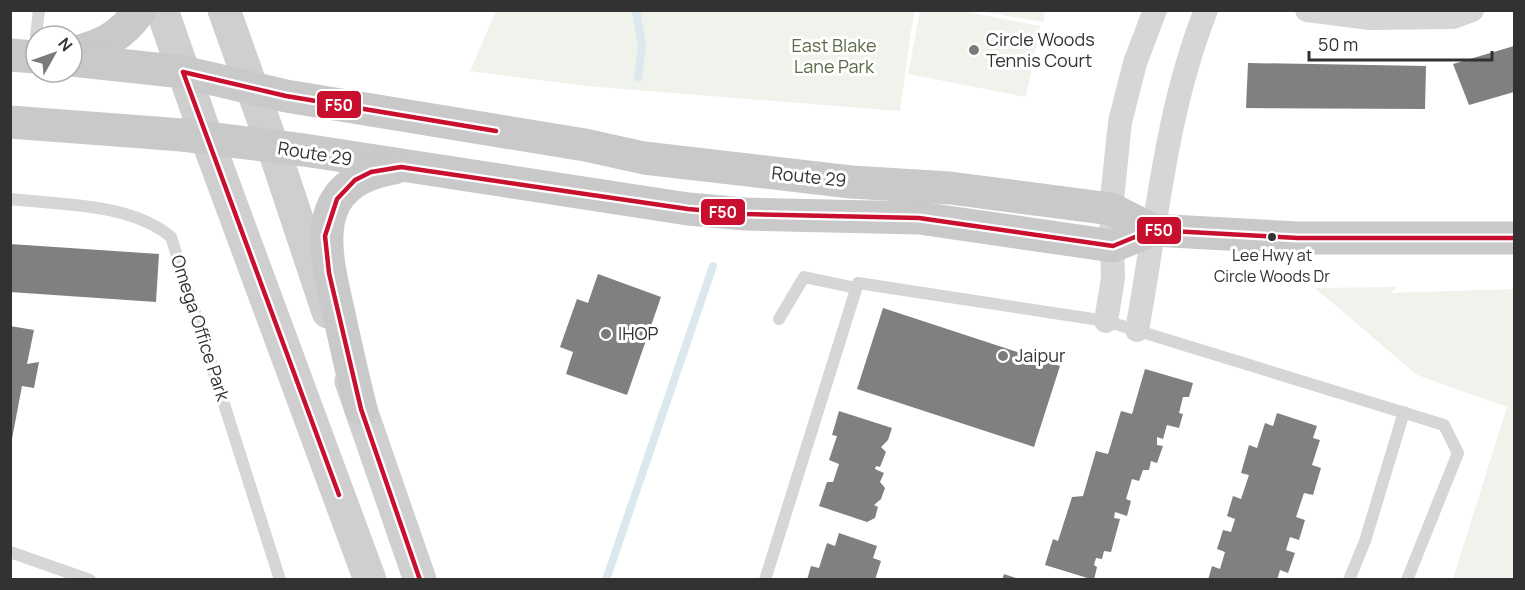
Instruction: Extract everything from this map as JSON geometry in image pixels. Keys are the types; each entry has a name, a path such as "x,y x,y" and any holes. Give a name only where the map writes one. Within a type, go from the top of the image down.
{"main road":[{"path":"84,50 97,48 117,36 128,28 140,10"},
{"path":"162,10 370,579"},
{"path":"224,10 420,579"},
{"name":"Route 29","path":"84,61 183,72 252,89 585,145 644,158 851,182 950,188 1111,209 1152,230 1298,237 1515,238"},
{"name":"Route 29","path":"10,122 207,138 688,209 745,214 919,218 1113,246 1152,230"},
{"path":"360,409 329,273 325,236 337,198 355,180 370,172 401,167"}],"street":[{"path":"1106,321 1113,278 1111,209 1119,122 1135,63 1155,10"},
{"path":"1137,330 1152,230 1178,93 1206,10"},
{"path":"1307,10 1453,17 1472,10"}],"lane":[{"name":"Omega Office Park","path":"10,199 128,214 155,224 171,237 280,579"},
{"path":"778,319 804,277 856,288"},
{"path":"765,579 858,283 1106,321 1444,425 1458,453 1407,579"},
{"path":"1349,579 1365,541 1404,412"},
{"path":"10,552 90,579"}],"green space":[{"name":"East Blake Lane Park","path":"496,10 914,11 900,111 586,86 470,71"},
{"name":"Circle Woods Tennis Court","path":"920,11 962,11 1040,26 1026,97 908,74"},
{"path":"979,11 1045,11 1043,22"},
{"path":"1397,287 1391,293 1514,289 1514,579 1453,579 1507,407 1417,375 1315,288"}],"building":[{"path":"1514,46 1514,92 1469,105 1453,64"},
{"path":"1248,63 1426,66 1425,109 1246,108"},
{"path":"10,244 159,254 156,302 10,292"},
{"name":"IHOP","path":"598,274 661,297 627,395 566,374 573,352 560,347 577,299 588,303"},
{"path":"883,308 1060,366 1034,447 857,389"},
{"path":"10,326 34,330 27,364 39,362 34,388 22,386 12,439"},
{"path":"1145,369 1193,383 1189,397 1183,397 1179,413 1183,414 1179,428 1167,425 1163,439 1157,437 1157,445 1163,446 1157,463 1151,461 1149,470 1143,470 1139,481 1132,479 1126,499 1131,501 1127,516 1115,512 1114,518 1120,519 1111,552 1104,551 1102,559 1096,558 1094,565 1097,567 1094,580 1045,565 1053,539 1058,541 1072,497 1083,496 1096,451 1108,454 1121,411 1132,414"},
{"path":"839,411 892,428 888,440 881,447 886,452 880,467 876,466 875,469 884,473 880,482 885,488 881,499 874,505 878,507 875,518 867,522 819,506 827,482 833,482 839,464 829,460 837,436 832,435"},
{"path":"1277,413 1317,426 1313,438 1320,440 1312,465 1321,468 1313,495 1304,493 1296,517 1305,520 1299,540 1290,537 1286,550 1295,553 1288,573 1280,570 1277,580 1208,580 1212,566 1220,569 1225,552 1217,549 1223,530 1231,532 1235,519 1227,516 1233,496 1241,499 1249,475 1241,473 1249,445 1257,448 1265,423 1273,426"},
{"path":"839,533 877,546 873,558 881,561 875,580 807,580 811,566 819,568 827,543 835,546"},
{"path":"1004,574 1019,579 1002,580"}],"waterway":[{"path":"636,10 642,46 638,77"},
{"path":"606,580 713,266"}],"transit line":[{"name":"F50","path":"183,72 286,96 496,131"},
{"name":"F50","path":"183,72 339,495"},
{"name":"F50","path":"420,580 361,409 329,273 325,236 337,199 355,180 371,172 401,167 688,209 745,214 919,218 1113,246 1152,230 1298,238 1514,238"}],"place":[{"name":"Circle Woods Tennis Court","path":"974,50"},
{"name":"Lee Hwy at Circle Woods Dr","path":"1272,237"},
{"name":"IHOP","path":"606,334"},
{"name":"Jaipur","path":"1003,356"}]}
